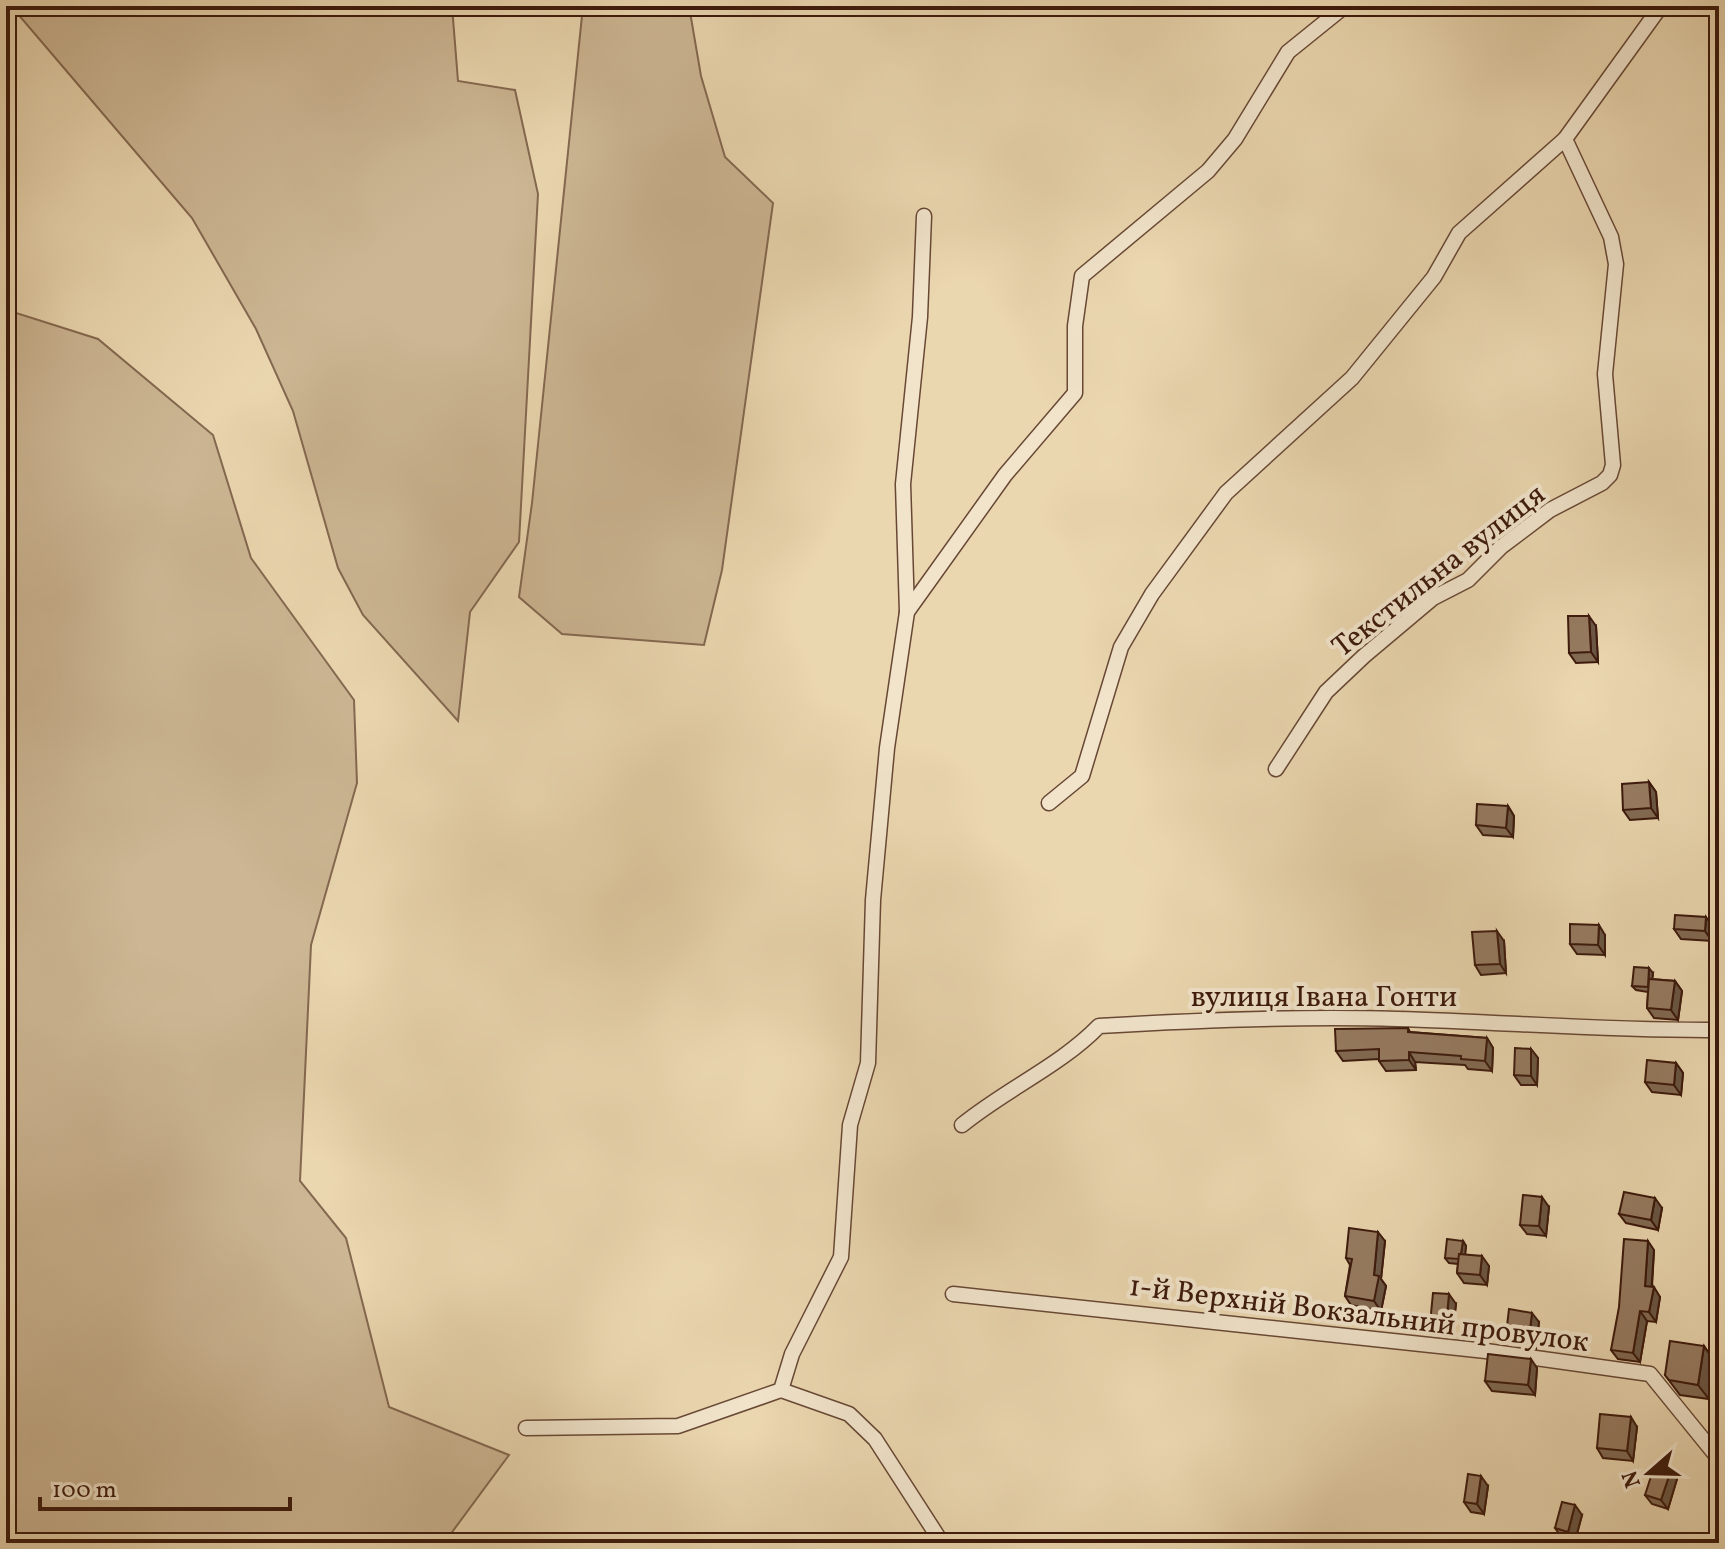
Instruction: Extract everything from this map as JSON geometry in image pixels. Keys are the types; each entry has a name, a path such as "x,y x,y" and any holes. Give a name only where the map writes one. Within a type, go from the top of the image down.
{"street":[{"path":"907,612 1005,475 1075,393 1075,326 1082,276 1208,171 1235,139 1288,52 1345,6"},
{"path":"1049,803 1082,776 1121,647 1152,594 1226,493 1352,378 1434,277 1459,233 1565,139 1661,6"},
{"name":"Текстильна вулиця","path":"1276,769 1326,692 1364,656 1433,598 1468,580 1501,547 1550,510 1592,490 1610,475 1613,465 1605,374 1616,264 1611,237 1565,139"},
{"path":"781,1390 792,1354 841,1257 850,1125 868,1063 873,900 887,748 907,612 903,484 920,317 924,216"},
{"name":"вулиця Івана Гонти","path":"962,1125 993,1100 1077,1049 1099,1026 1233,1018 1382,1019 1617,1031 1719,1030"},
{"name":"1-й Верхній Вокзальний провулок","path":"953,1294 1486,1351 1650,1374 1719,1459"},
{"path":"526,1428 678,1426 781,1390 849,1414 885,1451 942,1543"},
{"path":"1715,1543 1719,1537"}],"shaded area":[{"path":"11,6 452,6 458,81 515,90 538,194 519,542 470,612 458,721 363,615 338,568 293,411 256,329 192,218"},
{"path":"583,6 689,6 701,76 725,157 773,203 722,570 704,645 562,634 519,597 532,503"},
{"path":"6,301 16,313 98,339 213,435 251,558 354,700 357,783 311,945 300,1181 346,1238 389,1407 509,1455 444,1543 6,1543"}],"building":[{"path":"1568,616 1589,616 1591,652 1569,653"},
{"path":"1649,782 1651,808 1623,810 1622,784"},
{"path":"1477,804 1508,806 1506,828 1476,825"},
{"path":"1675,915 1706,917 1705,931 1674,929"},
{"path":"1570,924 1599,925 1598,945 1570,944"},
{"path":"1497,931 1500,964 1475,965 1472,932"},
{"path":"1634,967 1649,968 1648,987 1632,986"},
{"path":"1649,979 1675,981 1671,1010 1647,1008"},
{"path":"1408,1028 1408,1032 1487,1038 1485,1061 1409,1052 1409,1060 1379,1061 1379,1049 1336,1051 1335,1029"},
{"path":"1515,1048 1531,1049 1531,1076 1514,1075"},
{"path":"1647,1060 1676,1063 1674,1085 1645,1082"},
{"path":"1624,1192 1655,1198 1651,1220 1619,1214"},
{"path":"1523,1195 1542,1197 1539,1226 1520,1225"},
{"path":"1713,1201 1719,1202 1719,1242 1710,1241"},
{"path":"1349,1228 1378,1232 1374,1275 1379,1276 1374,1301 1345,1296 1352,1259 1346,1258"},
{"path":"1447,1239 1463,1241 1459,1259 1445,1258"},
{"path":"1624,1239 1648,1241 1645,1286 1654,1287 1649,1312 1640,1311 1633,1353 1611,1350 1619,1307"},
{"path":"1459,1254 1482,1256 1480,1275 1457,1273"},
{"path":"1433,1293 1449,1294 1446,1326 1430,1324"},
{"path":"1509,1309 1532,1313 1529,1338 1506,1335"},
{"path":"1670,1341 1704,1346 1698,1385 1669,1380 1665,1375"},
{"path":"1488,1354 1531,1359 1528,1385 1485,1381"},
{"path":"1600,1414 1631,1417 1627,1451 1597,1448"},
{"path":"1655,1464 1671,1470 1661,1500 1645,1495"},
{"path":"1468,1474 1481,1476 1477,1504 1464,1502"},
{"path":"1562,1502 1575,1505 1568,1532 1555,1528"}]}
